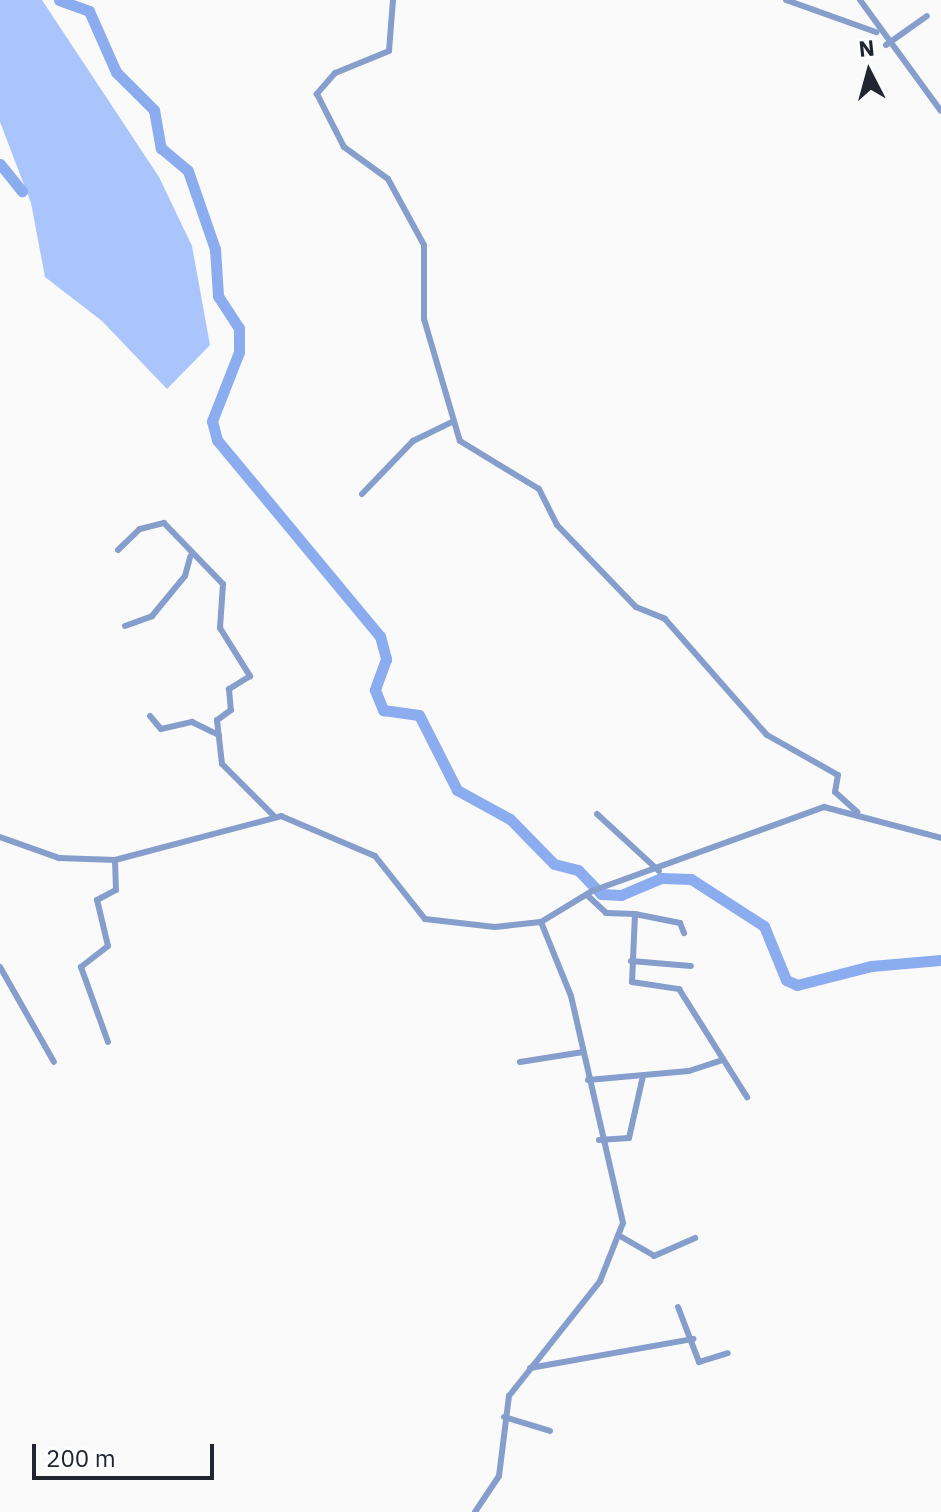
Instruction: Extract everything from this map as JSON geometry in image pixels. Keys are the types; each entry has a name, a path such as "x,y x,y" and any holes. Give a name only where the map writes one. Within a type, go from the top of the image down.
{"street":[{"path":"393,0 389,51 335,73 317,94 344,147 388,179 424,245 421,305 452,422 468,449 539,489 557,525 636,607 665,619 767,735 838,775 835,792 857,812"},
{"path":"786,0 876,32"},
{"path":"860,0 876,32 941,111"},
{"path":"886,45 927,16"},
{"path":"362,494 413,441 452,422"},
{"path":"118,550 140,529 164,523 190,557 223,584 220,628 250,676 229,689 231,710 217,720 224,768 274,816 375,856 432,922 541,922 603,887 659,871 816,809 857,812 941,838"},
{"path":"125,626 152,616 185,576 190,557"},
{"path":"150,716 161,729 192,722 219,735"},
{"path":"597,814 659,871"},
{"path":"0,837 59,858 115,860 274,816"},
{"path":"108,1042 81,967 108,946 97,900 116,890 115,860"},
{"path":"589,893 606,913 635,914 680,923 684,933"},
{"path":"635,914 631,961 633,983 679,989 747,1097"},
{"path":"475,1512 499,1476 504,1417 530,1368 587,1301 620,1236 622,1218 599,1140 571,996 541,922"},
{"path":"631,961 691,966"},
{"path":"0,967 54,1062"},
{"path":"520,1062 583,1052"},
{"path":"588,1080 643,1076 722,1060"},
{"path":"599,1140 629,1138 643,1076"},
{"path":"620,1236 654,1256 695,1238"},
{"path":"678,1307 702,1364 728,1353"},
{"path":"530,1368 693,1339"},
{"path":"504,1417 550,1431"}],"shaded area":[{"path":"0,0 42,0 159,177 192,246 210,345 167,389 102,321 45,277 31,203 0,122"}],"waterway":[{"path":"59,0 89,11 116,72 154,110 161,148 188,171 215,249 218,296 239,328 239,352 212,421 217,440 380,636 386,659 375,690 383,710 419,715 457,790 510,819 554,864 578,870 601,894 621,895 661,878 691,879 764,926 786,980 797,985 871,966 941,960"},
{"path":"0,164 22,191"}]}
